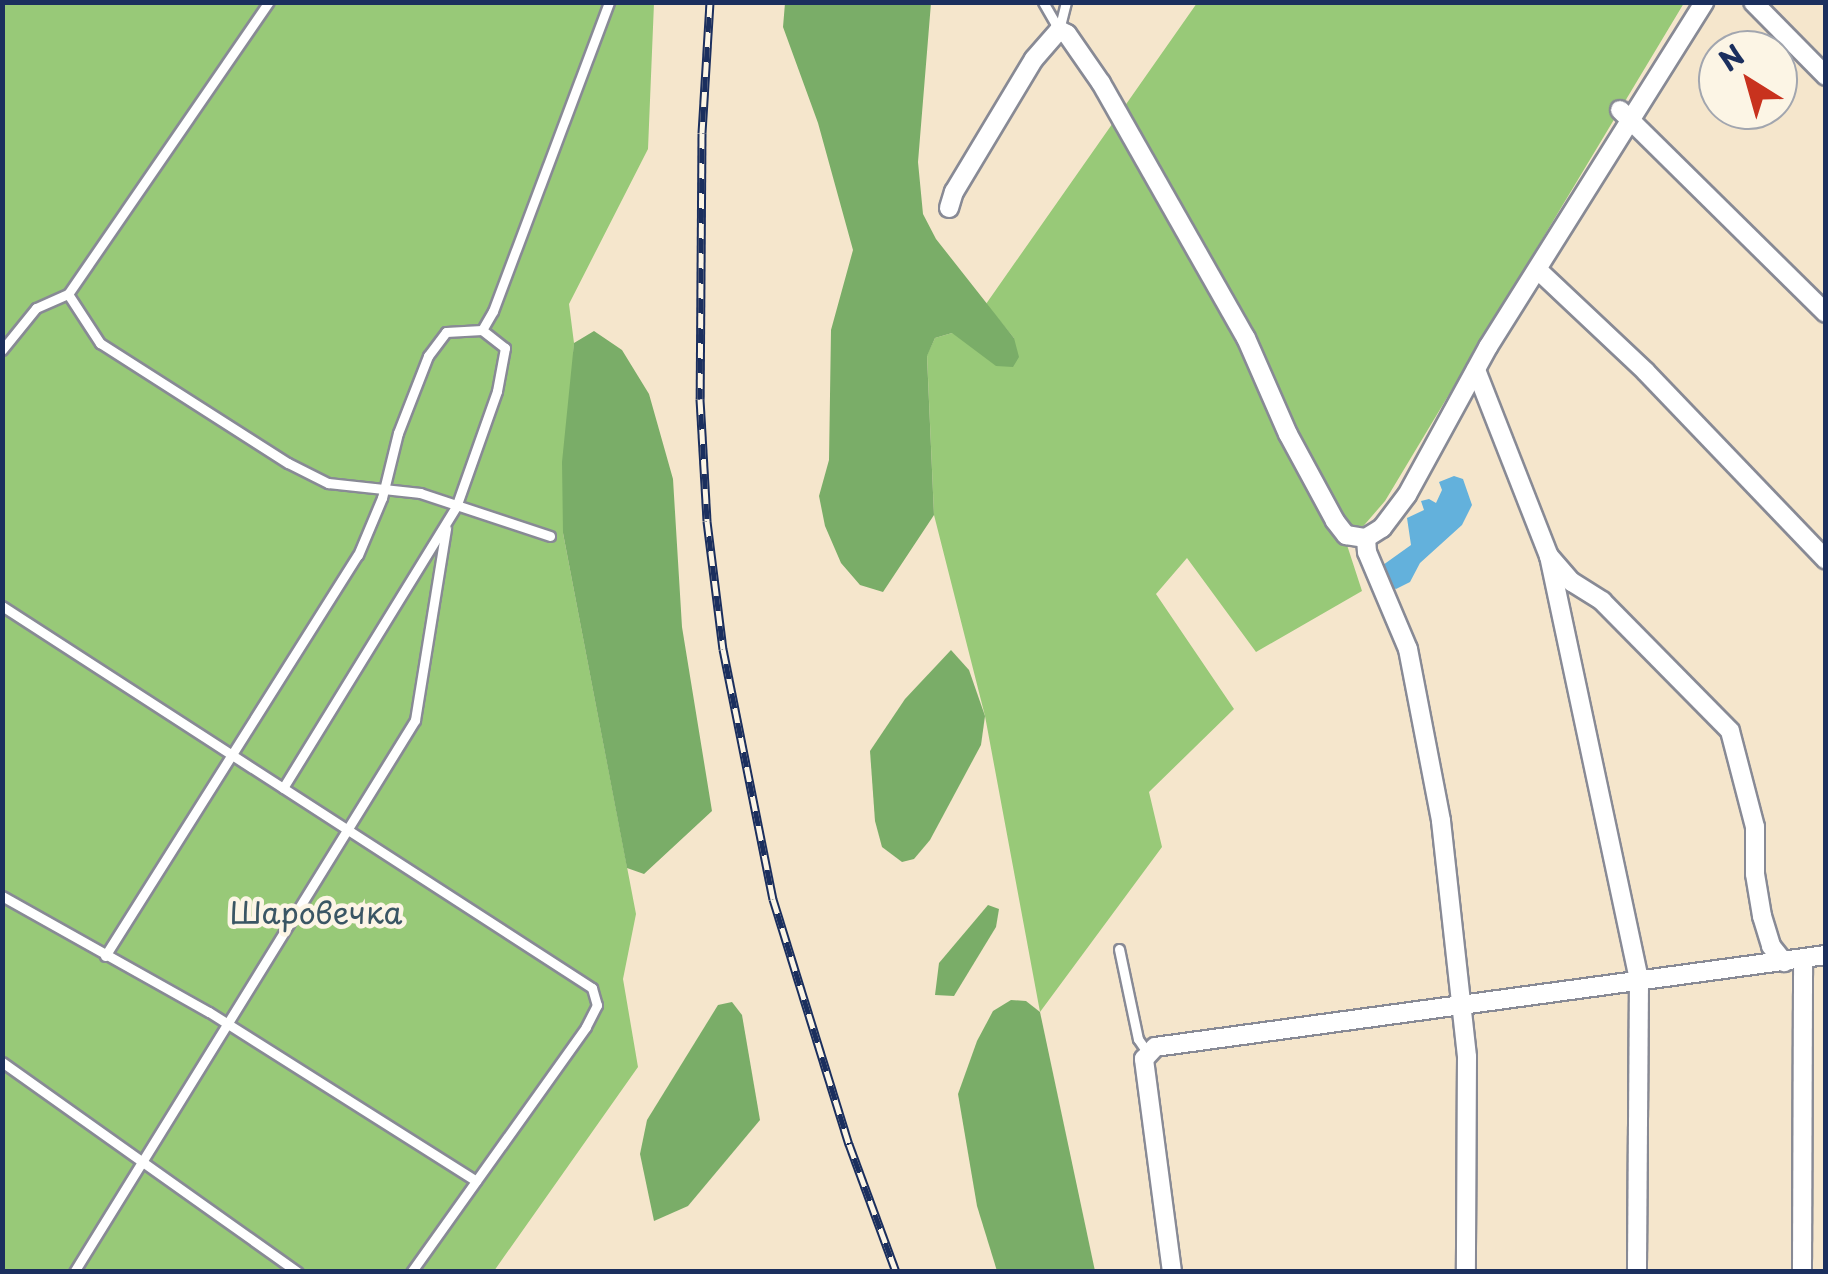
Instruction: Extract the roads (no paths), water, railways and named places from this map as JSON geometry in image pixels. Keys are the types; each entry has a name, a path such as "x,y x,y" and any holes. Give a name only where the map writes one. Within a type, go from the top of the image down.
{"street":[{"path":"1366,538 1400,505 1476,370 1539,270 1623,114 1704,2"},
{"path":"1752,2 1826,76"},
{"path":"950,208 954,192 1034,59 1059,30 1085,58 1263,368 1288,434 1334,520 1346,535 1366,538"},
{"path":"1623,114 1826,313"},
{"path":"1539,270 1646,372 1826,560"},
{"path":"1476,370 1527,492 1548,556 1639,980 1636,1272"},
{"path":"1366,538 1408,649 1441,821 1463,1002 1469,1134 1466,1272"},
{"path":"1548,556 1572,582 1602,600 1730,731 1755,827 1754,874 1762,916 1772,946 1794,960"},
{"path":"1172,1272 1144,1059 1146,1052 1154,1048 1463,1002 1826,955"},
{"path":"1794,960 1802,1272"}],"lane":[{"path":"2,350 36,308 68,294 269,2"},
{"path":"482,330 494,311 609,2"},
{"path":"1043,2 1059,30"},
{"path":"1059,30 1066,2"},
{"path":"68,294 100,343 288,463 328,482 420,494 550,536"},
{"path":"105,956 358,555 385,488 398,433 428,356 446,332 482,330 505,348 497,391 456,507 284,788"},
{"path":"74,1272 414,720 446,528"},
{"path":"2,606 592,988 597,1004 586,1028 411,1272"},
{"path":"2,896 227,1024 476,1181"},
{"path":"1119,949 1138,1039 1146,1052"},
{"path":"2,1062 298,1272"}],"water":[{"path":"1454,476 1463,479 1472,505 1462,525 1420,563 1410,582 1396,589 1389,586 1383,565 1411,545 1407,518 1424,510 1421,501 1429,499 1436,503 1442,490 1439,482"}],"railway":[{"path":"710,2 702,133 700,399 707,521 723,649 773,899 849,1144 896,1272"}],"park label":[{"name":"Шаровечка","path":"316,912"}]}
